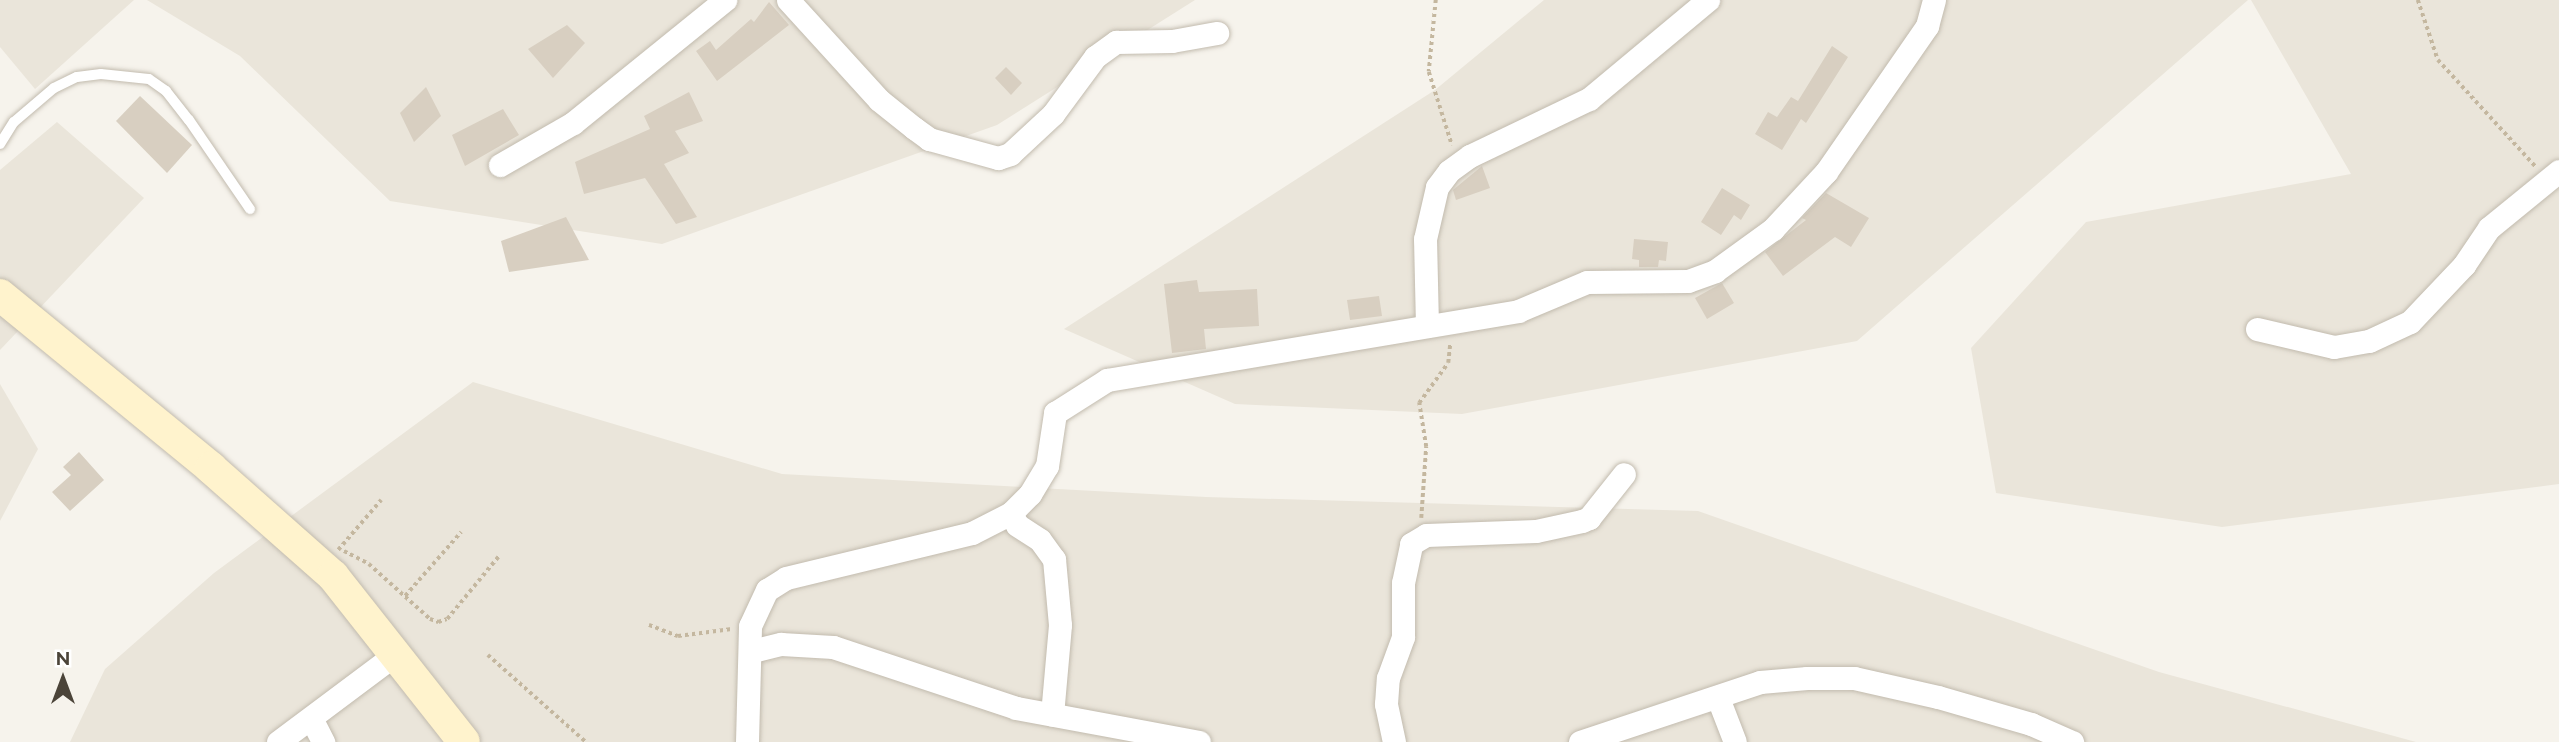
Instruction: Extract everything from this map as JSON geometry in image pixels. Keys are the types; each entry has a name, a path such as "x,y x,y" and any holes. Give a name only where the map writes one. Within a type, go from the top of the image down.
{"street":[{"path":"500,165 573,123 725,0"},
{"path":"788,0 880,100 914,128 929,139 998,158 1010,154 1053,114 1095,57 1116,42 1172,41 1217,33"},
{"path":"1435,325 1425,239 1437,187 1460,163 1589,99 1708,0"},
{"path":"747,742 752,651 750,626 766,590 786,578 972,533 1011,513 1030,494 1047,466 1055,413 1107,380 1518,311 1587,282 1688,281 1744,254 1800,203 1826,172 1927,26 1934,0"},
{"path":"2258,329 2334,347 2370,341 2410,322 2464,265 2489,228 2555,174"},
{"path":"0,295 211,468 331,558 397,653 464,742"},
{"path":"1394,742 1387,704 1388,678 1403,638 1406,560 1418,537 1536,531 1573,523 1589,518 1624,474"},
{"path":"1011,513 1017,525 1040,540 1054,559 1059,625 1052,715"},
{"path":"752,651 781,644 833,648 955,689 1052,715 1199,742"},
{"path":"278,742 312,720 397,653"},
{"path":"1580,742 1772,680 1854,678 2018,720 2072,742"},
{"path":"1718,698 1735,742"},
{"path":"312,720 323,742"}],"lane":[{"path":"0,144 14,122 54,88 77,77 101,74 149,79 166,91 189,120 250,209"}],"path":[{"path":"1436,0 1429,72 1460,163"},
{"path":"2418,0 2438,60 2451,80 2555,174"},
{"path":"1418,537 1426,447 1419,403 1450,359 1435,325"},
{"path":"331,558 382,500"},
{"path":"405,596 461,532"},
{"path":"331,558 369,564 430,619 443,622 499,555"},
{"path":"649,625 678,636 750,626"},
{"path":"488,655 586,742"}],"shaded area":[{"path":"0,0 134,0 35,89 0,47"},
{"path":"147,0 1195,0 997,125 662,244 390,201 240,56"},
{"path":"1544,0 2248,0 1857,341 1462,414 1235,404 1064,329 1435,90"},
{"path":"2251,0 2559,0 2559,484 2222,527 1996,493 1971,348 2086,222 2351,174"},
{"path":"57,122 144,198 0,350 0,170"},
{"path":"473,382 782,474 1206,497 1698,511 2159,672 2416,742 70,742 105,669 214,573"},
{"path":"0,384 38,449 0,521"}],"building":[{"path":"769,2 789,25 717,81 696,51 710,41 716,50 751,19 754,22"},
{"path":"567,25 585,43 553,78 528,49"},
{"path":"1832,46 1848,57 1806,123 1801,119 1782,150 1755,134 1768,112 1777,117 1791,97 1798,101"},
{"path":"1006,67 1022,83 1011,95 995,78"},
{"path":"426,87 441,116 414,142 400,113"},
{"path":"689,92 703,121 675,131 689,153 664,164 697,217 676,224 645,178 584,194 575,162 650,129 644,116"},
{"path":"140,96 192,145 167,173 116,121"},
{"path":"503,109 519,135 465,166 452,135"},
{"path":"1482,166 1490,188 1456,200 1453,190"},
{"path":"1722,188 1750,205 1741,220 1734,215 1721,235 1701,222"},
{"path":"1826,193 1869,218 1851,247 1835,237 1783,276 1765,252 1806,220 1802,218"},
{"path":"566,217 589,260 509,272 501,241"},
{"path":"1634,239 1668,242 1666,261 1659,260 1658,267 1639,267 1639,260 1632,259"},
{"path":"1197,280 1199,292 1257,289 1259,326 1204,329 1206,349 1172,353 1164,284"},
{"path":"1722,283 1734,303 1707,319 1695,298"},
{"path":"1379,296 1382,316 1350,320 1347,300"},
{"path":"79,452 104,480 70,511 52,492 71,475 63,467"}]}
